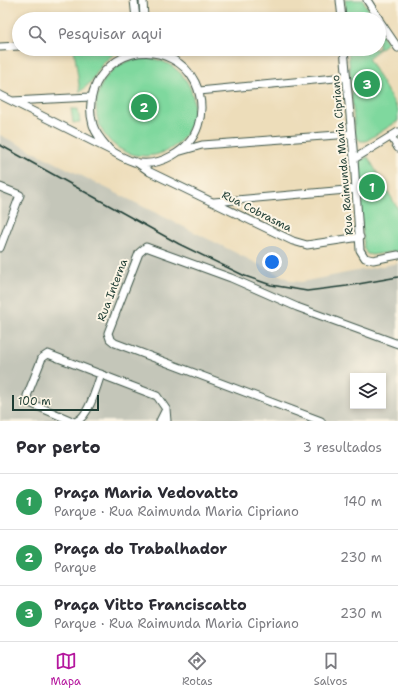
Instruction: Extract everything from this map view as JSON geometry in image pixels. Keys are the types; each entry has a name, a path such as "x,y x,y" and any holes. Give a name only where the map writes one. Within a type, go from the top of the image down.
{"street":[{"path":"134,0 135,12"},
{"path":"143,0 144,12"},
{"path":"340,0 341,12"},
{"path":"366,0 374,12"},
{"path":"386,30 398,48"},
{"path":"0,47 12,46"},
{"path":"110,150 100,139 93,126 90,112 92,97 98,80 109,66 125,56"},
{"path":"166,56 180,63 192,76 199,91 202,104 201,117 197,129 190,141 181,151"},
{"name":"Rua Raimunda Maria Cipriano","path":"344,56 357,189 360,250 365,258 373,260 398,255"},
{"path":"199,91 346,77"},
{"path":"0,95 110,150 122,158 136,162 151,163 167,159 181,151 202,145 351,134"},
{"path":"12,101 92,97"},
{"path":"29,110 30,104 34,100"},
{"path":"197,129 197,136 202,145"},
{"path":"354,159 398,132"},
{"path":"391,136 398,148"},
{"name":"Rua Cobrasma","path":"136,162 150,172 293,241 307,246 360,237"},
{"path":"150,172 151,163"},
{"path":"0,187 20,195 0,248"},
{"path":"214,202 357,189"},
{"name":"Rua Interna","path":"321,421 115,343 110,339 108,333 139,253 146,248 231,278 297,307 398,344"},
{"path":"72,421 30,403 28,400 27,396 42,358 48,354 157,396 166,409 167,421"},
{"path":"77,421 80,420 88,409 101,374"},
{"path":"160,421 166,409"}],"shaded area":[{"path":"0,135 292,281 301,282 398,263 398,421 0,421"}],"green space":[{"path":"345,0 363,0 370,12 346,12"},
{"path":"75,56 112,56 103,63 91,82 80,92"},
{"path":"349,56 371,56 368,58 398,110 398,121 366,141 360,141 355,135"},
{"path":"145,58 164,62 180,72 190,88 194,107 190,126 180,142 164,152 145,156 126,152 110,142 100,126 96,107 100,88 110,72 126,62"},
{"path":"71,109 78,109 80,122 73,123"},
{"path":"368,157 398,209 398,251 372,255 367,254 364,249 357,165 360,160"}],"railway":[{"path":"0,145 179,244 245,276 271,285 307,291 398,277"}],"place":[{"name":"Praça Vitto Franciscatto","path":"367,84"},
{"name":"Praça do Trabalhador","path":"144,107"},
{"name":"Praça Maria Vedovatto","path":"372,187"}]}
